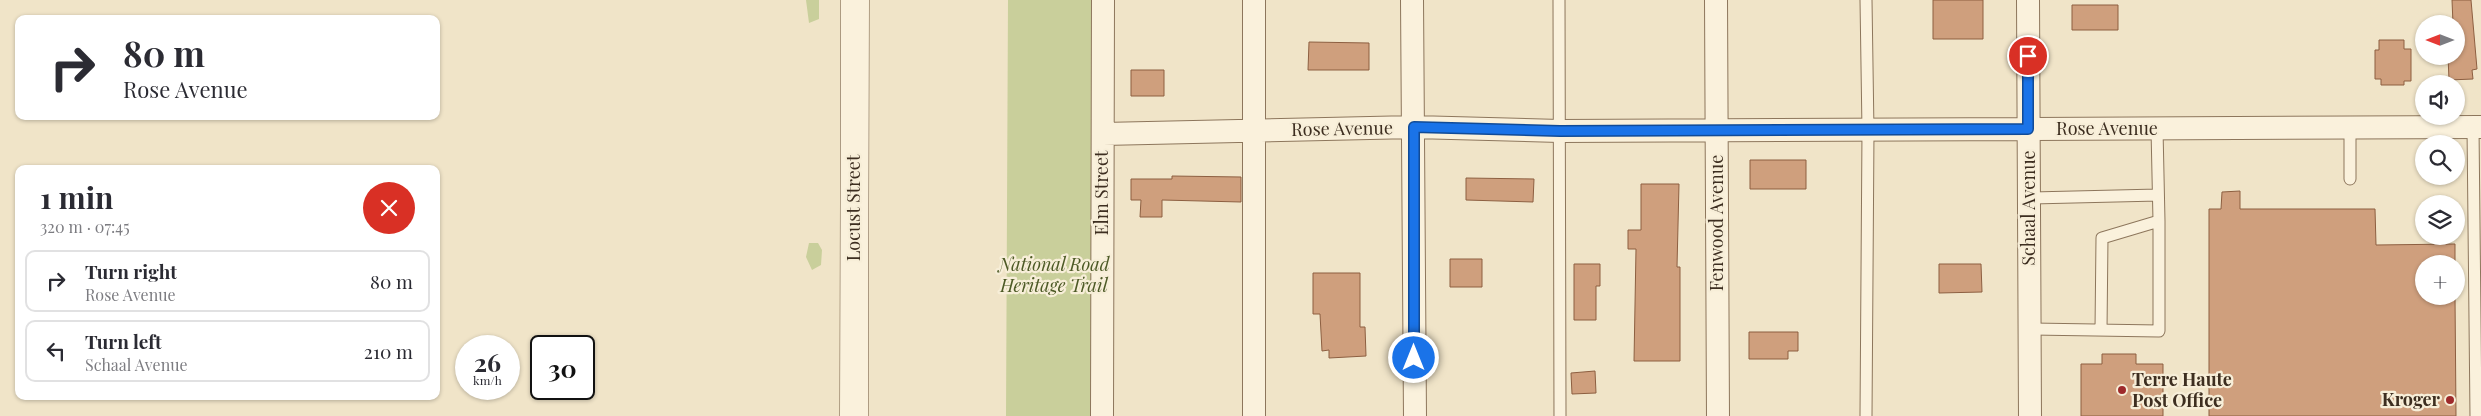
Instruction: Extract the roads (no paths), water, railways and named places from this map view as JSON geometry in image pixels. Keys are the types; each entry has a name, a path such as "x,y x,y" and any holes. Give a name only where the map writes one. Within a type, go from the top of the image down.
{"street":[{"name":"Locust Street","path":"854,416 855,0"},
{"name":"Elm Street","path":"1102,416 1103,0"},
{"path":"1254,0 1254,416"},
{"path":"1412,0 1415,416"},
{"name":"Fenwood Avenue","path":"1716,0 1718,416"},
{"name":"Schaal Avenue","path":"2028,0 2030,416"},
{"name":"Rose Avenue","path":"1103,134 1414,127 1560,131 2477,127"}],"lane":[{"path":"1559,0 1560,416"},
{"path":"1866,0 1868,131 1866,416"},
{"path":"2476,416 2477,127"},
{"path":"2350,128 2350,179"},
{"path":"2030,329 2159,331 2157,129"},
{"path":"2028,198 2158,195"},
{"path":"2101,330 2102,238 2159,221"}],"place":[{"name":"Terre Haute Post Office","path":"2122,390"},
{"name":"Kroger","path":"2450,400"}],"park label":[{"name":"National Road Heritage Trail","path":"1054,275"}]}
